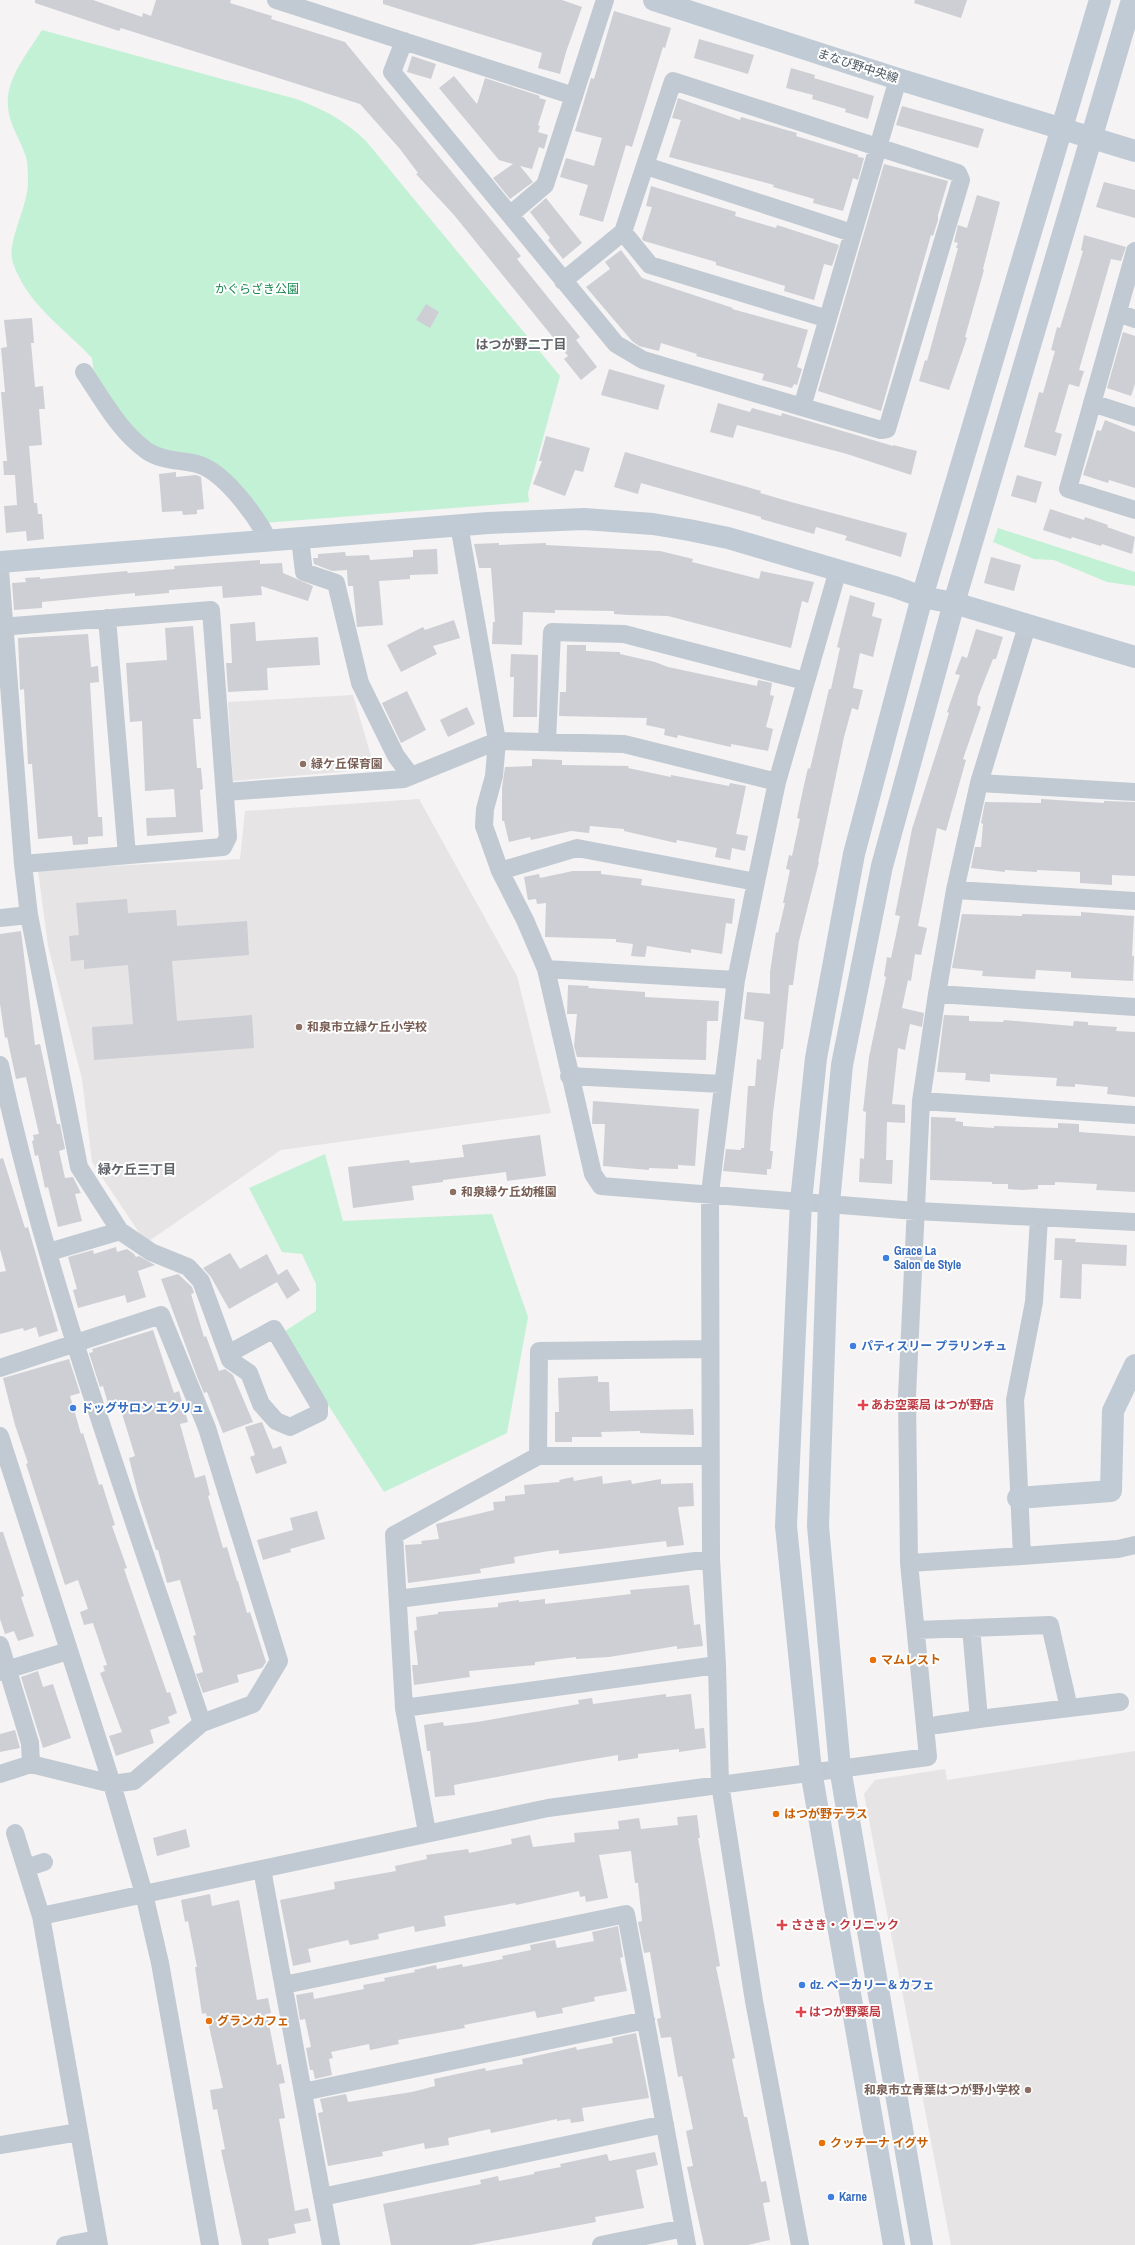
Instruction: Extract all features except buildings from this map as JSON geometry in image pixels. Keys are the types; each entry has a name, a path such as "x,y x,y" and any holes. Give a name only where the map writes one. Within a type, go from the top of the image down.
{"street":[{"path":"276,0 574,96"},
{"path":"510,215 545,185 605,0"},
{"name":"まなび野中央線","path":"654,0 898,79 1135,151"},
{"path":"894,2245 811,1771 786,1526 801,1201 816,1058 854,854 922,597 1100,0"},
{"path":"922,2245 840,1768 818,1526 828,1203 842,1065 882,866 954,603 1132,0"},
{"path":"404,41 392,72 563,281 616,344 630,354 643,360 881,430 888,428 961,180 958,173 673,81 623,232 563,281"},
{"path":"802,408 852,232 898,79"},
{"path":"646,166 852,232"},
{"path":"623,232 650,265 828,319"},
{"path":"1135,251 1068,489 1135,510"},
{"path":"1118,313 1135,319"},
{"path":"84,372 119,423 137,442 158,456 199,464 222,478 261,525 270,541"},
{"path":"1092,403 1135,417"},
{"path":"0,562 551,519 623,521 653,524 728,538 838,570 922,597 954,603 1135,657"},
{"path":"459,526 497,741 494,776 485,809 484,826 500,871 525,920 546,969 569,1076 593,1174 601,1186 710,1193 916,1211 1135,1222"},
{"path":"300,538 304,572 336,583 360,683 396,756 411,776"},
{"path":"0,570 2,627 23,864 29,915 79,1167 120,1231 151,1252 188,1267 201,1281 230,1360 249,1374 261,1404 276,1421 290,1427 319,1413 319,1405 274,1329 228,1354"},
{"path":"800,2245 754,2002 720,1784 717,1665 711,1559 710,1193 722,1084 736,980 756,882 777,782 838,570"},
{"path":"2,627 211,610 226,792 228,837 222,847 23,864"},
{"path":"107,618 127,856"},
{"path":"41,1916 427,1832 548,1808 811,1771 928,1757 909,1563 907,1396 921,1101 937,994 955,890 979,783 1027,626"},
{"path":"547,741 552,632 624,634 805,681"},
{"path":"226,792 404,779 497,741 624,744 777,782"},
{"path":"979,783 1135,792"},
{"path":"500,871 577,848 756,882"},
{"path":"955,890 1135,901"},
{"path":"0,918 29,915"},
{"path":"546,969 736,980"},
{"path":"937,994 1135,1007"},
{"path":"0,1065 14,1131 75,1343 202,1723"},
{"path":"569,1076 722,1084"},
{"path":"921,1101 1135,1115"},
{"path":"1022,1556 1018,1498 1015,1400 1034,1302 1039,1218"},
{"path":"49,1252 120,1231"},
{"path":"0,1368 161,1315 207,1428 278,1661 253,1704 202,1723 134,1781 112,1784 31,1764 0,1774"},
{"path":"538,1456 539,1351 710,1349"},
{"path":"1018,1498 1112,1491 1113,1410 1135,1365"},
{"path":"0,1436 112,1784 144,1894 160,1964 210,2245"},
{"path":"427,1832 404,1708 394,1535 538,1456 710,1456"},
{"path":"909,1563 1118,1549 1135,1545"},
{"path":"398,1599 711,1559"},
{"path":"916,1630 1050,1626 1069,1708"},
{"path":"970,1628 979,1719"},
{"path":"0,1645 4,1671 30,1743 31,1764"},
{"path":"4,1671 68,1651"},
{"path":"404,1708 717,1665"},
{"path":"937,1725 1120,1702"},
{"path":"15,1833 41,1916 98,2242 65,2245"},
{"path":"26,1868 44,1862"},
{"path":"262,1869 331,2245"},
{"path":"284,1985 626,1914 685,2237 601,2245"},
{"path":"303,2092 646,2020"},
{"path":"322,2196 665,2124"},
{"path":"0,2145 79,2132"}],"shaded area":[{"path":"353,695 375,769 233,781 228,702"},
{"name":"和泉市立緑ケ丘小学校","path":"419,799 517,976 551,1113 281,1150 146,1243 92,1162 82,1079 48,946 38,870 240,859 245,811"},
{"name":"和泉市立青葉はつが野小学校","path":"1135,1751 1135,2245 951,2245 864,1794 875,1780 945,1769 947,1780"}],"green space":[{"name":"かぐらざき公園","path":"42,30 296,99 334,116 366,141 560,376 528,493 529,502 264,523 238,490 159,450 142,438 119,414 94,376 92,358 47,315 27,291 19,278 13,263 12,246 27,194 28,174 26,157 9,114 8,97 17,70"},
{"path":"998,528 1135,572 1135,586 1107,582 1054,560 1034,559 993,542"},
{"path":"325,1154 343,1221 492,1214 528,1317 507,1433 384,1492 282,1333 316,1311 316,1284 302,1254 282,1252 249,1188"}],"place":[{"name":"緑ケ丘保育園","path":"303,764"},
{"name":"和泉市立緑ケ丘小学校","path":"299,1027"},
{"name":"和泉緑ケ丘幼稚園","path":"453,1192"},
{"name":"Grace La Salon de Style","path":"886,1258"},
{"name":"パティスリー プラリンチュ","path":"853,1346"},
{"name":"あお空薬局 はつが野店","path":"863,1405"},
{"name":"ドッグサロン エクリュ","path":"73,1408"},
{"name":"マムレスト","path":"873,1660"},
{"name":"はつが野テラス","path":"776,1814"},
{"name":"ささき・クリニック","path":"782,1925"},
{"name":"dz. ベーカリー＆カフェ","path":"802,1985"},
{"name":"はつが野薬局","path":"801,2012"},
{"name":"グランカフェ","path":"209,2021"},
{"name":"和泉市立青葉はつが野小学校","path":"1028,2090"},
{"name":"クッチーナ イグサ","path":"822,2143"},
{"name":"Karne","path":"831,2197"}],"district":[{"name":"はつが野二丁目","path":"521,344"},
{"name":"緑ケ丘三丁目","path":"137,1169"}]}
